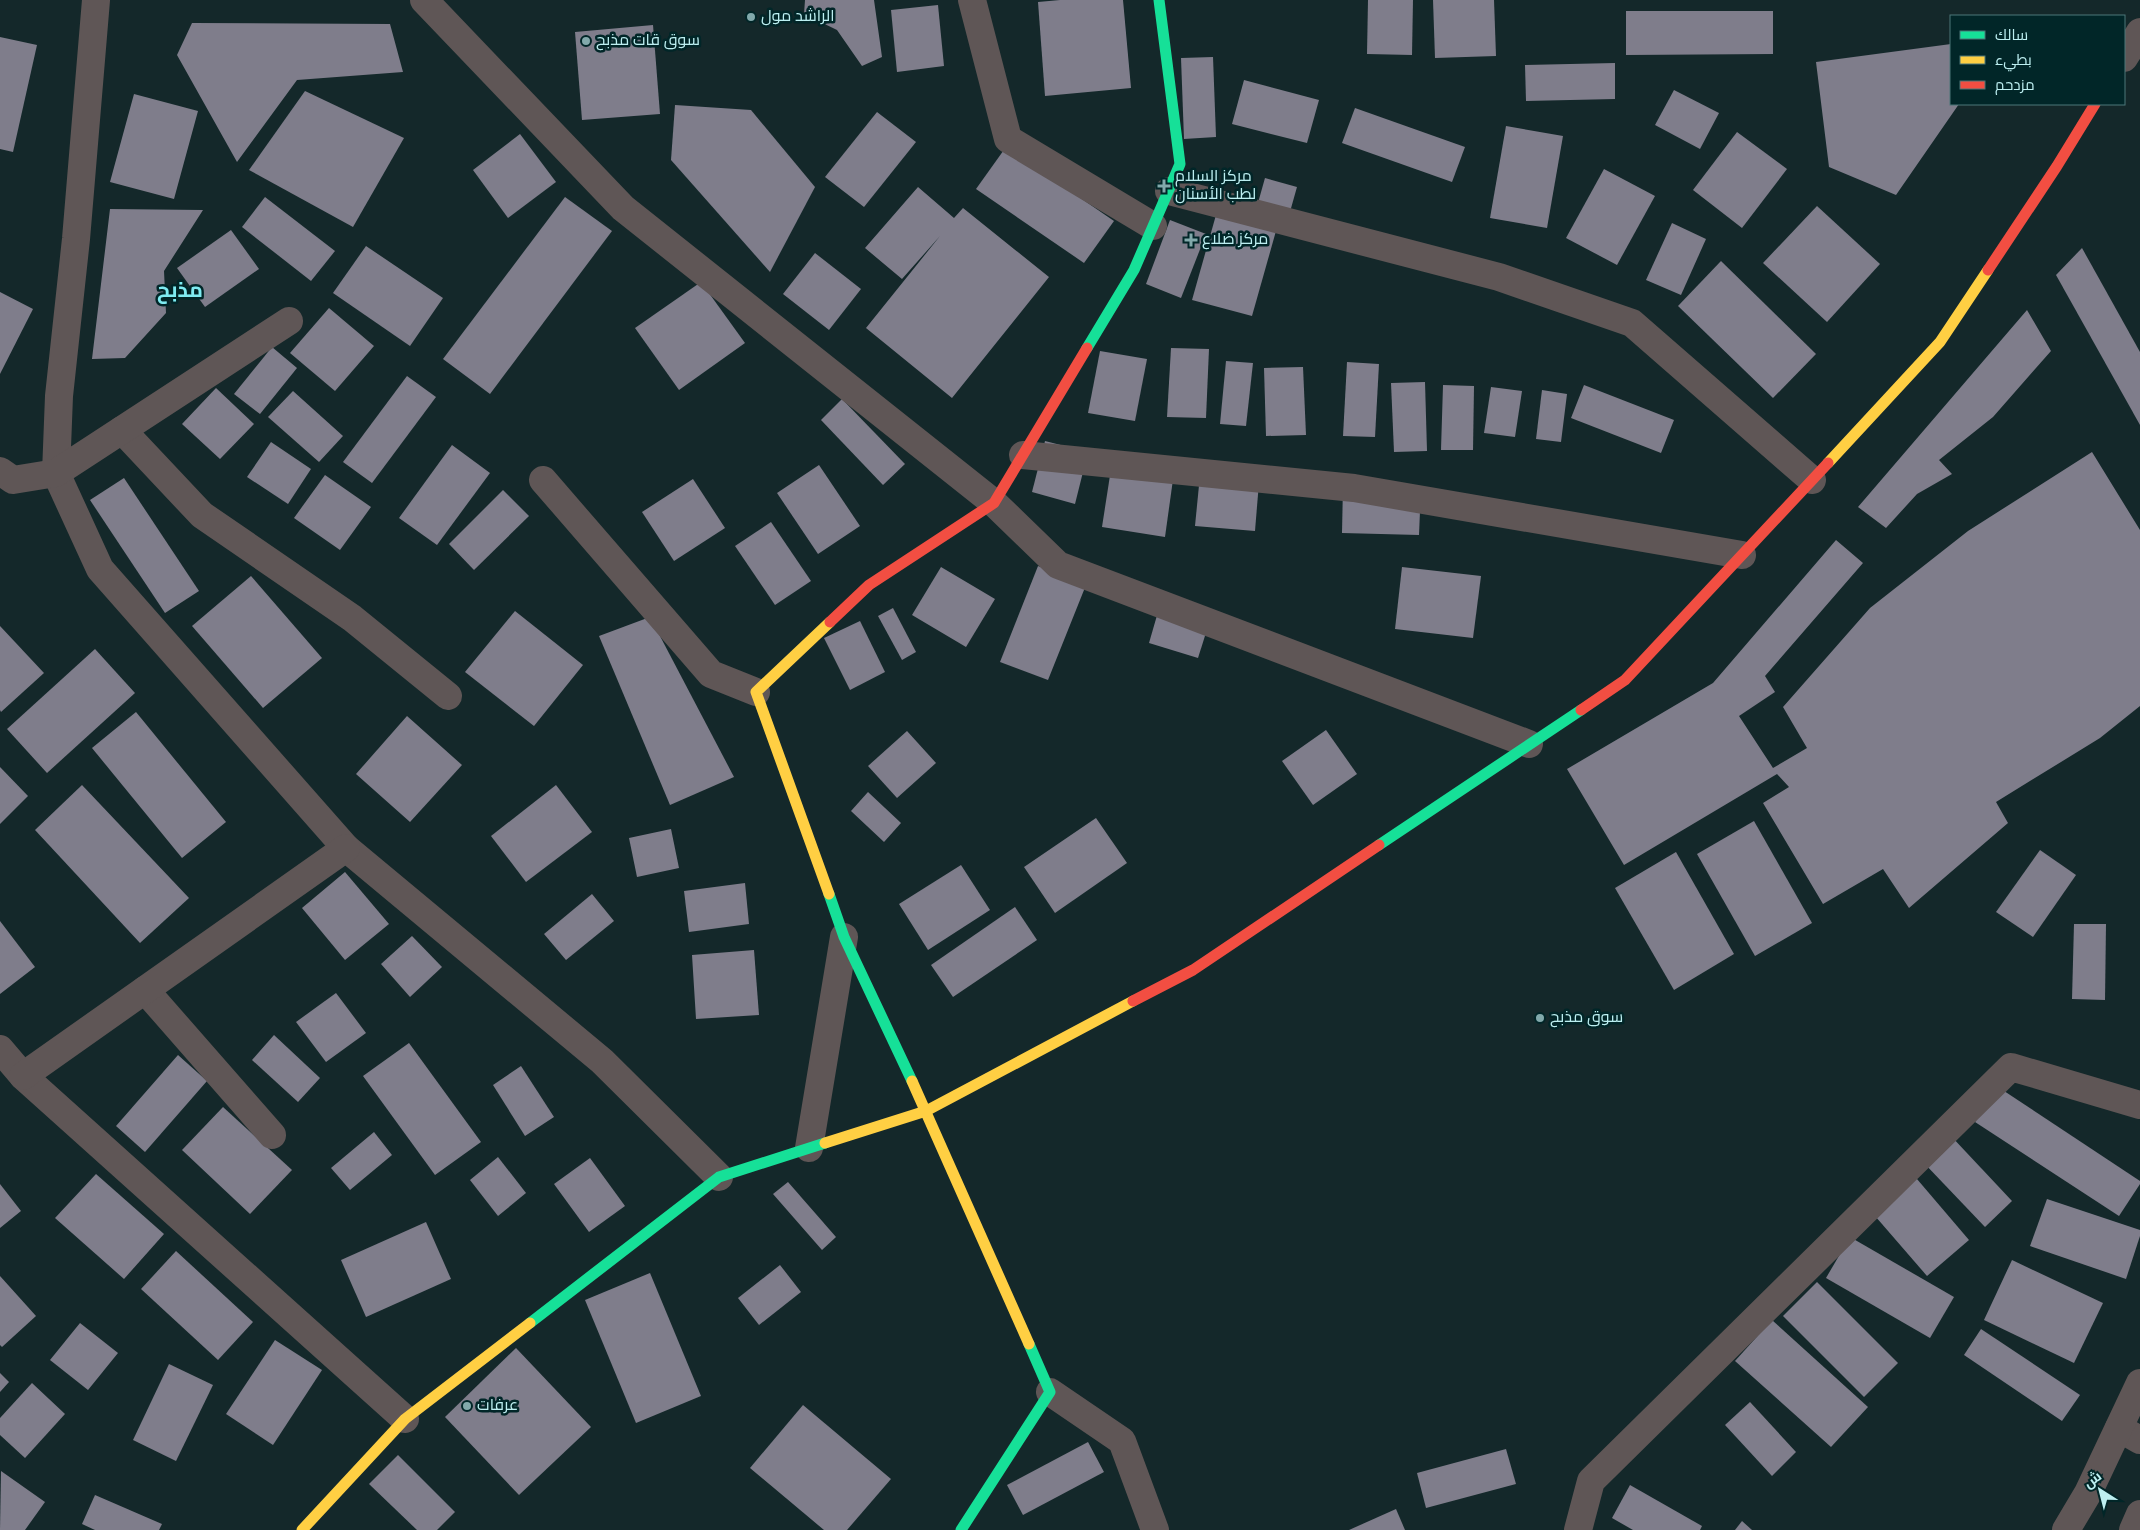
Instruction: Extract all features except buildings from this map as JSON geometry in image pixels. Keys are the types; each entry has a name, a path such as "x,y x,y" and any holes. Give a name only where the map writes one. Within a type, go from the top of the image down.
{"street":[{"path":"96,0 76,239 59,396 56,473 100,569 346,848 602,1061 719,1177"},
{"path":"424,0 622,208 994,502 1058,565 1529,744"},
{"path":"972,0 1008,139 1153,226"},
{"path":"756,692 868,585 994,502 1134,270 1180,164 1159,0"},
{"path":"2125,56 2140,32"},
{"path":"302,1530 405,1418 719,1177 926,1111 1193,970 1625,680 1940,342 2057,166 2094,105"},
{"path":"1169,191 1499,277 1632,323 1812,480"},
{"path":"0,471 13,480 56,473 289,321"},
{"path":"122,430 202,515 352,618 448,696"},
{"path":"1023,455 1354,488 1742,555"},
{"path":"543,480 711,674 756,692 844,937 926,1111 1050,1392 1122,1441 1155,1530"},
{"path":"23,1076 346,848"},
{"path":"809,1148 844,937"},
{"path":"145,990 272,1135"},
{"path":"0,1049 23,1076 405,1418"},
{"path":"1578,1530 1591,1480 2011,1067 2140,1105"},
{"path":"2066,1530 2088,1493 2129,1434 2140,1383"},
{"path":"961,1530 1050,1392"},
{"path":"2133,1530 2140,1514"}],"traffic: fast":[{"path":"1087,348 1134,270 1180,164 1159,0"},
{"path":"1379,845 1581,710"},
{"path":"829,894 844,937 912,1081"},
{"path":"530,1323 719,1177 825,1143"},
{"path":"961,1530 1050,1392 1029,1344"}],"traffic: slow":[{"path":"1828,463 1940,342 1988,270"},
{"path":"829,894 756,692 830,622"},
{"path":"825,1143 926,1111 1133,1001"},
{"path":"912,1081 1029,1344"},
{"path":"302,1530 405,1419 530,1323"}],"traffic: jam":[{"path":"1988,270 2057,166 2094,105"},
{"path":"830,622 869,585 994,503 1087,348"},
{"path":"1581,710 1625,680 1828,463"},
{"path":"1133,1001 1193,970 1379,845"}],"place":[{"name":"الراشد مول","path":"751,17"},
{"name":"سوق قات مذبح","path":"586,41"},
{"name":"مركز السلام لطب الأسنان","path":"1164,186"},
{"name":"مركز ضلاع","path":"1191,240"},
{"name":"سوق مذبح","path":"1540,1018"},
{"name":"عرفات","path":"467,1406"}],"district":[{"name":"مذبح","path":"180,291"}]}
